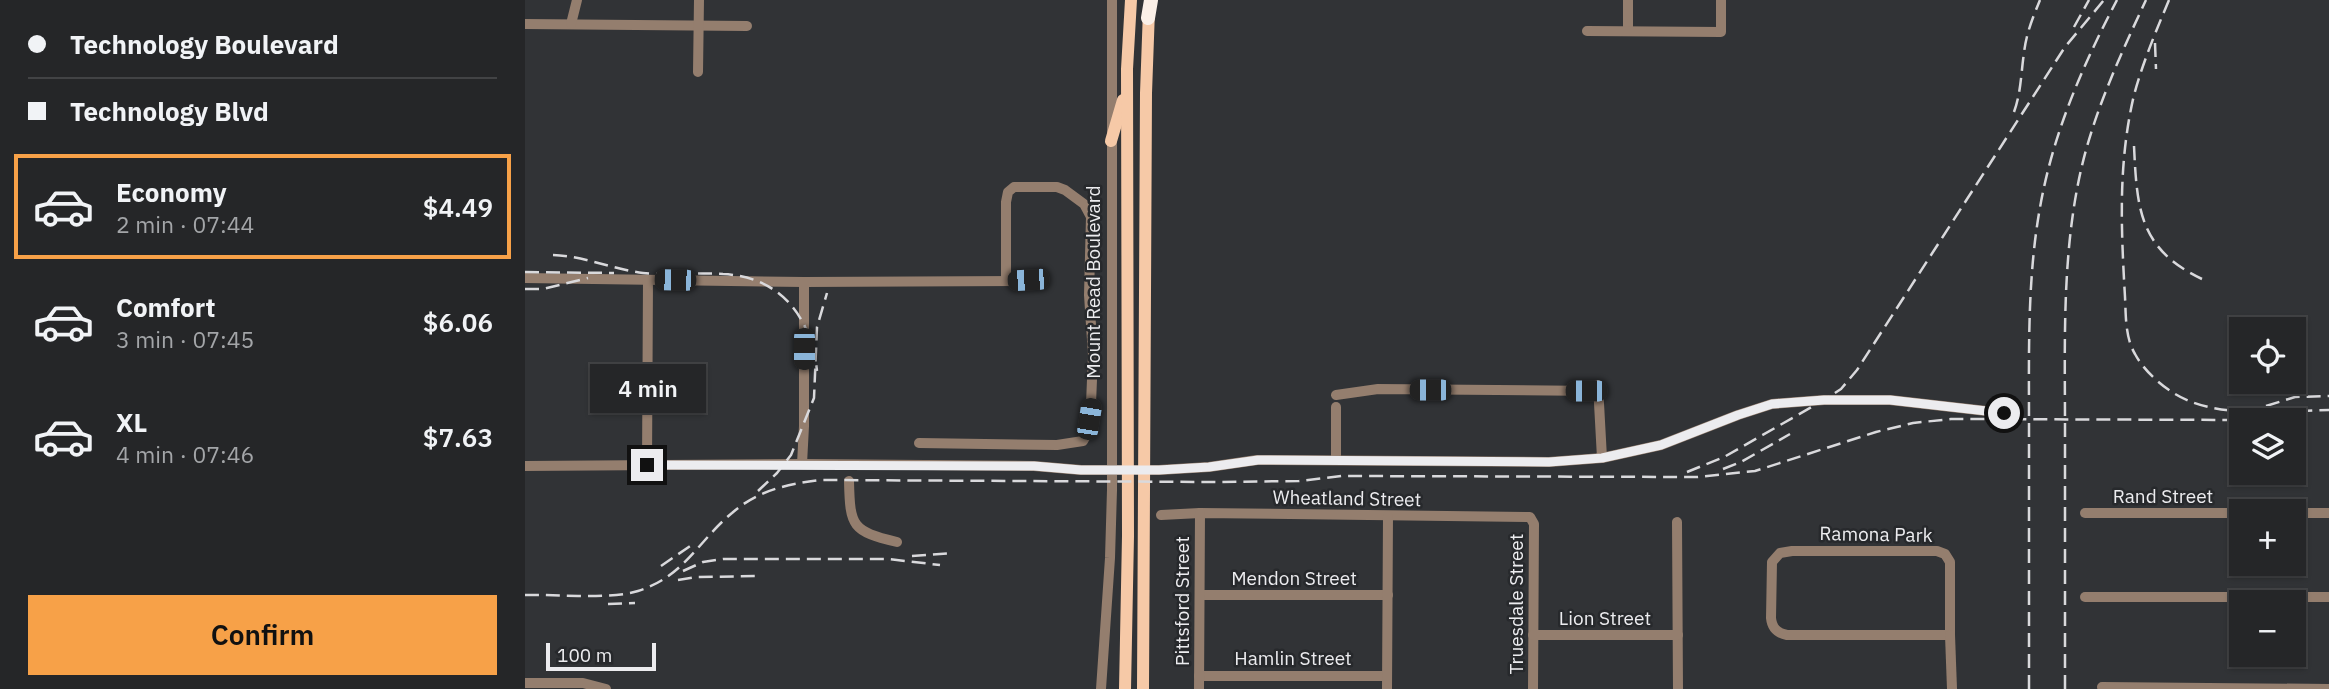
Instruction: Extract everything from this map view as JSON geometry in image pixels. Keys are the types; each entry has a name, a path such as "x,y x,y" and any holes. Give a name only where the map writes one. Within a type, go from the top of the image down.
{"highway":[{"path":"1148,18 1150,0"}],"main road":[{"name":"Mount Read Boulevard","path":"1123,689 1127,490 1127,69 1131,0"},
{"path":"1143,689 1148,18"},
{"path":"1111,141 1123,99 1127,69"}],"street":[{"path":"571,24 577,0"},
{"path":"698,72 699,0"},
{"name":"Mount Read Boulevard","path":"1101,689 1112,490 1112,0"},
{"path":"1628,0 1628,31"},
{"path":"1587,31 1721,32 1721,0"},
{"path":"525,24 747,26"},
{"path":"919,443 1057,445 1083,441 1087,434 1093,367 1089,295 1091,217 1076,196 1057,187 1014,187 1008,192 1006,281"},
{"path":"525,278 804,282 1042,281"},
{"path":"647,465 648,280"},
{"path":"801,464 804,426 804,282"},
{"path":"1336,395 1378,390 1598,388 1602,458"},
{"path":"525,466 801,464 1159,470 1258,460 1549,462 1602,458 1661,445 1772,404 1824,400 1890,400 2004,413"},
{"path":"1336,407 1336,460"},
{"path":"849,481 849,511 857,527 870,536 897,542"},
{"name":"Wheatland Street","path":"1161,515 1200,513 1524,516 1532,519"},
{"name":"Pittsford Street","path":"1199,689 1200,513"},
{"name":"Rand Street","path":"2085,513 2229,513"},
{"path":"2306,513 2329,513"},
{"path":"1387,689 1388,516"},
{"name":"Truesdale Street","path":"1532,519 1533,689"},
{"path":"1677,522 1678,689"},
{"name":"Ramona Park","path":"1792,551 1942,552 1948,556 1950,562 1950,635 1779,633 1773,627 1771,618 1771,570 1774,558 1780,553 1792,551"},
{"name":"Mendon Street","path":"1200,595 1388,595"},
{"path":"2085,597 2329,597"},
{"name":"Lion Street","path":"1532,635 1678,635"},
{"path":"1950,635 1952,689"},
{"name":"Hamlin Street","path":"1199,676 1387,676"},
{"path":"525,683 583,682 606,689"},
{"path":"2102,687 2329,689"}],"railway":[{"path":"2014,112 2026,39 2040,0"},
{"path":"2074,27 2089,0"},
{"path":"1687,472 1724,457 1841,389 1857,370 2065,47 2104,0"},
{"path":"2029,689 2029,336 2034,249 2043,192 2064,117 2117,0"},
{"path":"2065,689 2065,334 2070,241 2079,179 2091,133 2116,66 2146,0"},
{"path":"2169,0 2134,95 2125,146 2122,246 2129,341 2138,360 2156,380 2189,401 2207,407 2248,412 2329,410"},
{"path":"2155,43 2156,69"},
{"path":"2134,146 2137,189 2146,225 2165,254 2202,279"},
{"path":"553,255 643,273 723,274 761,283 777,292 800,317 814,351 817,371"},
{"path":"525,272 614,273"},
{"path":"525,289 543,289 588,278"},
{"path":"758,491 791,455 814,398 817,327 827,293"},
{"path":"2266,406 2295,397 2329,396"},
{"path":"525,595 598,596 638,591 668,576 679,567 742,505 785,486 821,480 1217,482 1299,481 1342,476 1698,477 1755,471 1876,432 1913,423 1951,419 2229,420"},
{"path":"1723,469 1741,462 1790,434"},
{"path":"661,566 693,544"},
{"path":"912,556 952,553"},
{"path":"683,571 703,562 723,559 888,559 940,565"},
{"path":"678,580 759,576"},
{"path":"608,604 635,603"}],"route":[{"path":"647,465 1034,466 1081,470 1159,470 1258,460 1549,462 1602,458 1661,445 1772,404 1824,400 1890,400 2004,413"}]}
